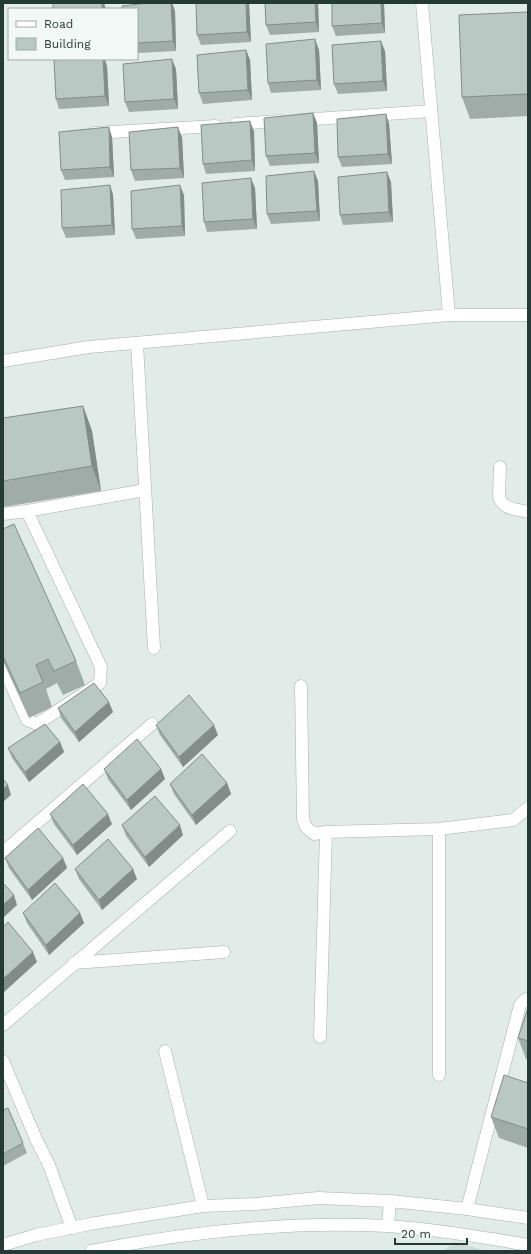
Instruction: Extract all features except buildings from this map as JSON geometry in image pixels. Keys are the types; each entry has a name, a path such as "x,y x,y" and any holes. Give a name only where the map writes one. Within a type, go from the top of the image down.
{"street":[{"path":"422,3 450,315"},
{"path":"85,134 431,111"},
{"path":"3,361 89,347 450,315 528,316"},
{"path":"137,343 154,648"},
{"path":"500,467 500,501 504,506 528,512"},
{"path":"3,514 145,490"},
{"path":"3,668 27,720 38,724 100,683 101,667 27,511"},
{"path":"301,686 303,819 306,827 314,834 326,832 439,829 513,820 528,808"},
{"path":"3,852 152,724"},
{"path":"439,829 439,1075"},
{"path":"3,1025 230,831"},
{"path":"320,1037 326,832"},
{"path":"74,964 224,952"},
{"path":"467,1209 520,1005 528,999"},
{"path":"165,1051 203,1206"},
{"path":"3,1061 49,1165 72,1228"},
{"path":"3,1245 36,1235 203,1206 256,1204 318,1198 390,1201 467,1209 528,1218"},
{"path":"388,1226 390,1201"},
{"path":"91,1251 188,1235 255,1228 325,1224 388,1226 459,1234 528,1245"}],"shaded area":[{"path":"455,1242 487,1251 443,1251"}]}
